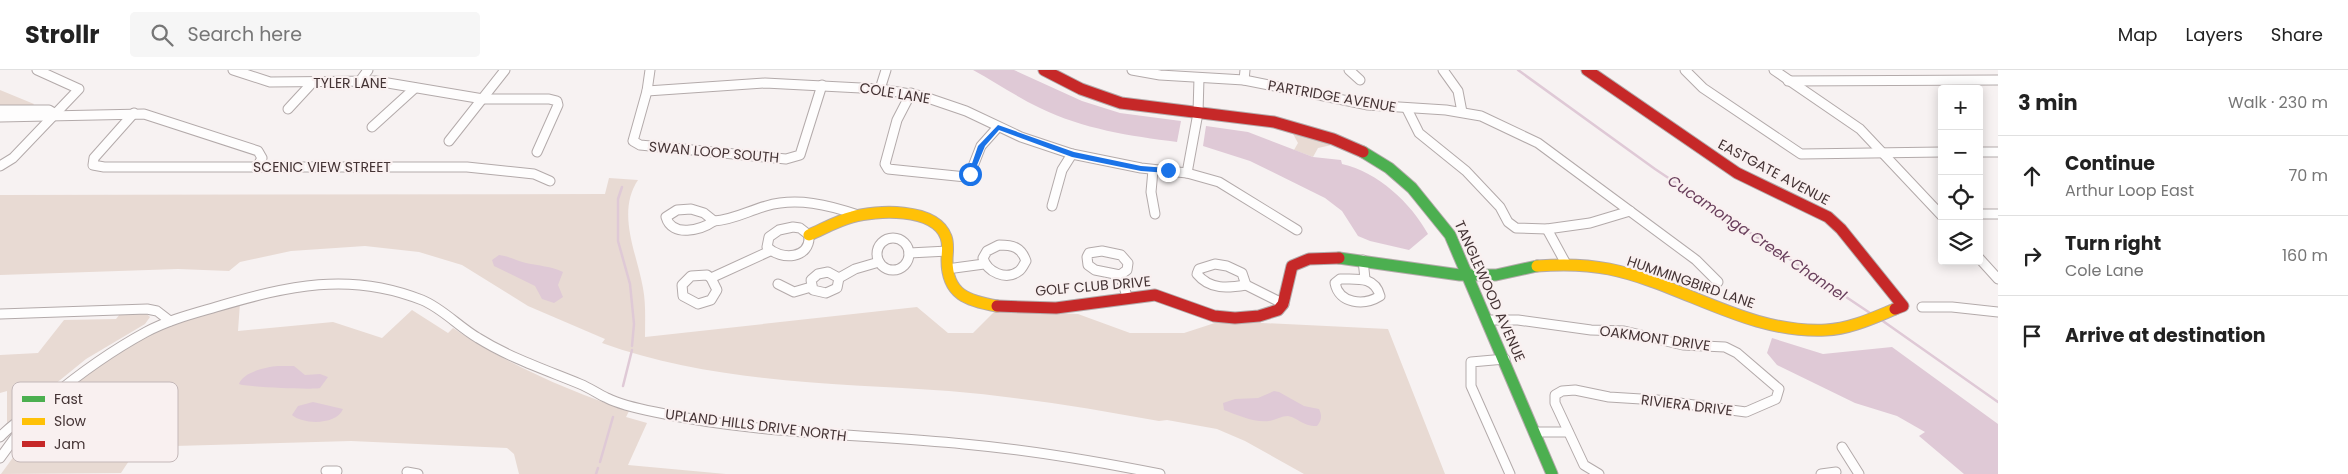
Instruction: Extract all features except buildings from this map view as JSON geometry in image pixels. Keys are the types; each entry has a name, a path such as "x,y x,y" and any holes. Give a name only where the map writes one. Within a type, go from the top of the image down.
{"street":[{"path":"3,165 57,114 79,89 37,70"},
{"name":"TYLER LANE","path":"233,70 270,82 389,82 483,99 549,99 557,101 558,106 537,152"},
{"path":"247,75 256,70"},
{"path":"360,81 368,70"},
{"path":"449,142 505,70"},
{"path":"647,91 650,70"},
{"path":"880,89 886,70"},
{"name":"TANGLEWOOD AVENUE","path":"1044,70 1057,79 1089,95 1118,104 1284,123 1331,137 1368,154 1415,188 1439,216 1450,235 1505,359 1552,474"},
{"name":"PARTRIDGE AVENUE","path":"1132,70 1160,75 1244,80 1368,105 1462,112 1497,122 1538,143 1696,260 1718,282"},
{"path":"1244,80 1245,70"},
{"path":"1349,70 1360,80"},
{"path":"1443,70 1455,83 1462,112"},
{"name":"EASTGATE AVENUE","path":"1587,70 1736,173 1828,217 1842,229 1903,306"},
{"path":"1685,70 1703,88 1801,154 1938,152"},
{"path":"1774,70 1787,81 1860,129 1880,153 1938,212"},
{"path":"1187,173 1198,113 1199,78"},
{"path":"1787,81 1998,80"},
{"path":"288,109 312,83"},
{"name":"COLE LANE","path":"647,91 739,84 822,85 911,93 953,106 998,127 1072,154 1154,170 1187,173 1219,182 1297,230"},
{"name":"SWAN LOOP SOUTH","path":"647,91 633,141 640,145 795,158 800,155 822,85"},
{"path":"372,127 415,88"},
{"path":"911,93 897,120 885,164 888,169 895,172 966,177 970,174 981,146 998,127"},
{"path":"1407,109 1419,133 1466,171 1487,193 1508,222 1516,228 1528,230 1547,229 1590,223 1630,211"},
{"path":"0,110 49,110 57,114"},
{"path":"0,117 44,117 57,114 144,114 258,151 262,158 257,167"},
{"name":"SCENIC VIEW STREET","path":"134,114 94,158 93,166 467,168 534,174 550,181"},
{"path":"1983,151 1998,152"},
{"path":"1052,206 1062,170 1072,154"},
{"path":"1154,170 1151,192 1155,214"},
{"path":"714,221 706,212 692,210 679,209 666,216 666,222 670,226 698,230 714,221 728,221 765,206 784,202 825,205 858,215"},
{"name":"GOLF CLUB DRIVE","path":"858,215 892,214 926,217 938,224 946,234 949,283 958,294 979,303 1050,308 1156,294 1166,296 1206,314 1253,318 1273,314 1284,304"},
{"path":"1983,214 1998,214"},
{"path":"809,235 858,215"},
{"path":"793,227 800,228 809,235 810,244 795,256 781,257 770,251 768,247 770,237 780,230 793,227"},
{"path":"1547,229 1565,262"},
{"path":"899,240 908,247 909,261 903,268 887,268 879,262 877,250 884,241 899,240"},
{"path":"999,245 1018,248 1025,256 1024,266 1014,274 1006,275 992,272 984,264 984,254 999,245"},
{"path":"711,278 770,251"},
{"path":"909,253 948,251"},
{"path":"1246,285 1242,273 1233,267 1205,265 1199,269 1197,274 1205,284 1233,288 1246,285 1284,304 1292,266 1301,260 1320,257 1401,265 1432,273 1468,275"},
{"path":"1363,260 1365,279"},
{"path":"839,278 855,269 879,262"},
{"path":"1983,262 1998,279"},
{"name":"HUMMINGBIRD LANE","path":"1468,275 1498,275 1551,263 1588,264 1620,272 1752,320 1785,328 1823,330 1854,325 1903,306"},
{"path":"947,269 984,264"},
{"path":"811,288 811,280 818,274 828,272 839,278"},
{"path":"1120,275 1128,299"},
{"path":"811,288 821,293 830,292 839,284 839,278"},
{"path":"1340,279 1365,279 1373,282 1378,288 1380,296 1376,300 1351,301 1343,298 1335,289 1335,283 1340,279"},
{"name":"UPLAND HILLS DRIVE NORTH","path":"71,382 104,357 146,332 170,321 274,290 331,283 372,285 401,292 427,302 478,338 511,356 593,389 606,398 654,412 722,423 785,430 965,444 1095,462 1160,474"},
{"path":"778,284 792,292 801,293 811,288"},
{"path":"1922,307 1952,307 1998,312"},
{"path":"0,314 147,309 157,311 170,321"},
{"name":"OAKMONT DRIVE","path":"1488,320 1518,320 1591,330 1624,331 1683,345 1725,347 1737,353 1755,369"},
{"path":"1505,359 1471,362 1472,386 1510,474"},
{"name":"RIVIERA DRIVE","path":"1568,432 1554,403 1555,395 1562,390 1575,390 1609,397 1657,400 1746,412 1776,399 1779,389 1755,369"},
{"name":"UPLAND HILLS DRIVE NORTH","path":"0,438 12,425"},
{"path":"1534,432 1568,432 1584,465 1599,474"},
{"name":"UPLAND HILLS DRIVE NORTH","path":"0,458 12,442"},
{"path":"1842,447 1859,474"},
{"path":"1821,474 1836,472"}],"shaded area":[{"path":"973,70 1014,70 1082,101 1120,113 1181,121 1177,142 1124,134 1056,115 1031,104"},
{"path":"0,90 34,104 30,109 0,109"},
{"path":"1206,126 1248,132 1313,157 1341,160 1342,164 1368,174 1392,190 1421,222 1428,234 1409,250 1370,241 1358,236 1342,211 1325,198 1250,161 1203,146"},
{"path":"1291,130 1336,144 1318,148 1313,157 1294,150 1298,143"},
{"path":"609,178 638,180 632,193 628,219 644,294 645,337 917,307 948,333 973,333 996,310 1078,314 1130,333 1184,333 1221,321 1388,329 1445,474 1304,474 1245,441 1217,429 1167,420 1159,421 1002,396 774,379 730,374 687,366 644,356 602,343 605,339 528,306 462,265 419,252 365,246 291,251 240,262 229,271 178,269 0,275 0,195 605,194"},
{"path":"499,255 526,263 554,268 563,272 558,285 563,297 554,303 542,299 535,286 494,266 492,260"},
{"path":"240,303 238,331 333,322 382,338 412,310 448,333 453,328 538,376 583,395 629,411 626,417 647,423 628,465 726,474 519,474 514,454 507,448 351,441 178,446 178,382 77,382 134,343 154,332 201,313"},
{"path":"146,313 150,317 145,324 86,359 58,382 12,382 12,419 7,423 7,391 0,393 0,355 38,353 64,320 116,319 120,314"},
{"path":"1772,338 1823,354 1892,347 1998,424 1998,474 1964,474 1919,436 1925,432 1897,416 1855,403 1777,365 1767,353"},
{"path":"278,366 294,366 305,375 320,374 328,377 320,388 315,389 239,384 250,373"},
{"path":"1274,391 1304,406 1319,409 1321,413 1320,422 1317,426 1307,425 1288,416 1269,421 1258,421 1224,410 1223,403 1235,399 1258,398"},
{"path":"313,402 343,409 334,418 319,422 304,421 292,415 298,406"},
{"path":"12,458 12,462 128,462 121,473 1,474"}],"waterway":[{"name":"Cucamonga Creek Channel","path":"1518,70 1655,169 1873,315"},
{"path":"622,187 618,199 618,241 630,284 634,324 632,346"},
{"name":"Cucamonga Creek Channel","path":"1880,319 1998,402"},
{"path":"623,386 632,350"},
{"path":"600,462 613,417"},
{"path":"596,474 598,468"}],"traffic: fast":[{"path":"1363,152 1389,168 1412,188 1432,210 1450,235 1552,474"},
{"path":"1339,258 1460,275 1496,275 1537,266"}],"traffic: slow":[{"path":"809,235 845,219 874,213 903,213 930,220 940,227 946,236 948,273 950,283 955,290 968,299 997,306"},
{"path":"1537,266 1574,263 1610,269 1645,280 1752,321 1789,329 1835,329 1861,322 1895,309"}],"traffic: jam":[{"path":"1044,70 1081,89 1121,103 1274,122 1333,139 1363,152"},
{"path":"1587,70 1737,173 1828,217 1841,229 1903,306 1895,309"},
{"path":"997,306 1056,308 1155,295 1214,316 1235,318 1259,316 1278,310 1283,304 1292,266 1320,257 1339,258"}],"route":[{"path":"970,174 981,146 998,127 1042,145 1072,154 1110,163 1154,170 1168,170"}]}
